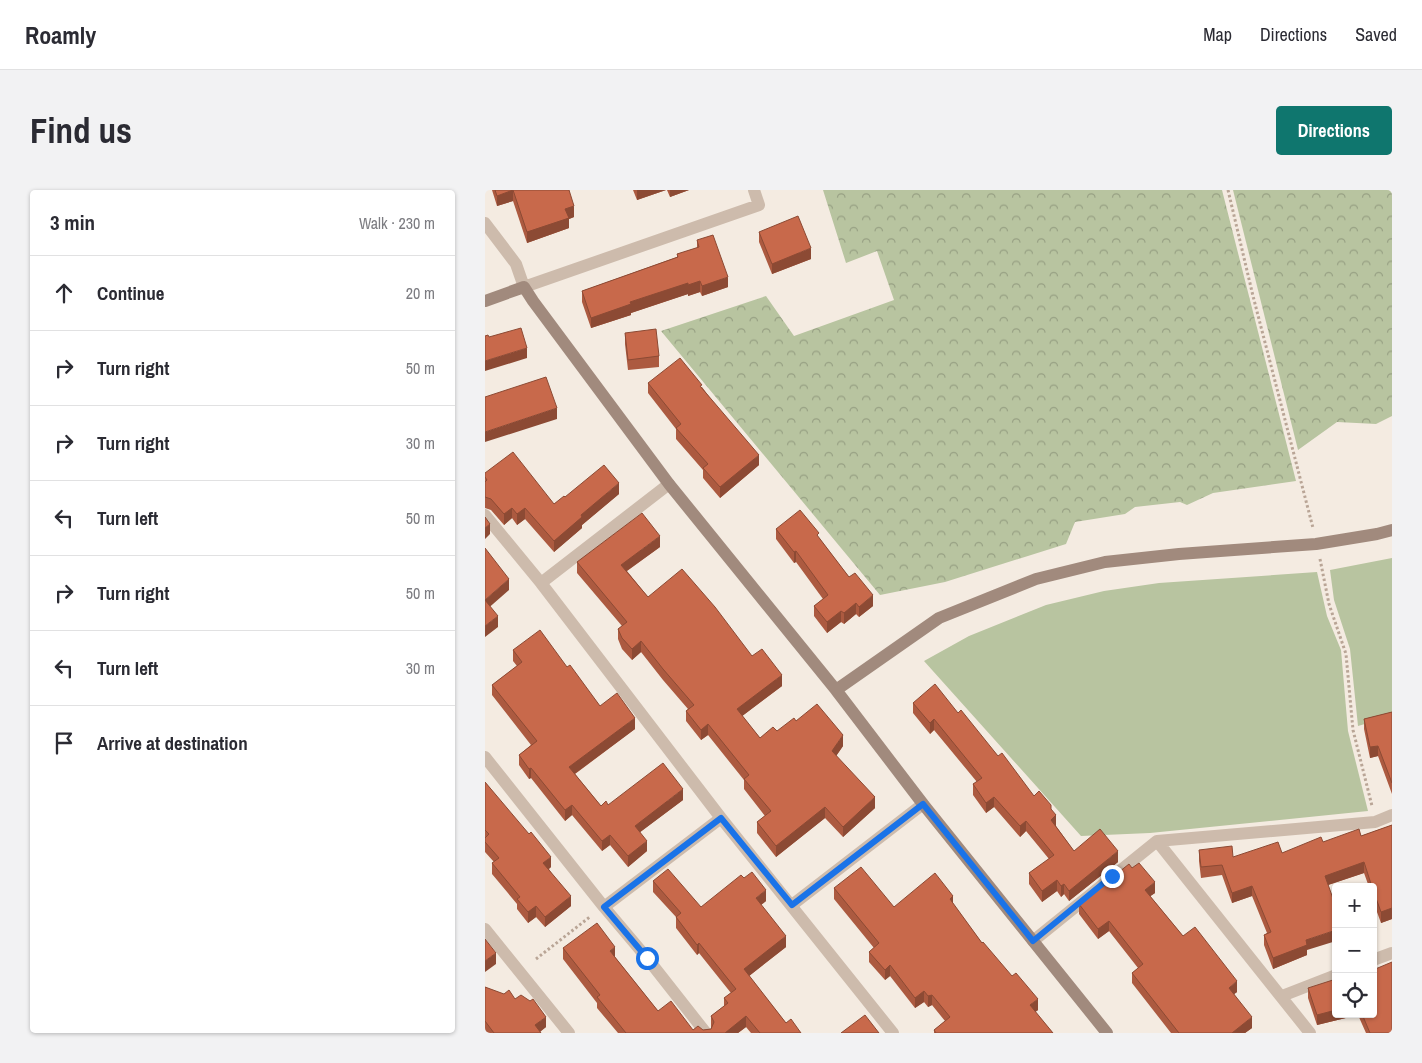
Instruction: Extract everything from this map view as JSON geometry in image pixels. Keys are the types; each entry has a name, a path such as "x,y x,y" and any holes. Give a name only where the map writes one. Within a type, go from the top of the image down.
{"street":[{"path":"485,301 759,205 753,190"},
{"path":"485,223 516,264 524,287 533,301 669,484 836,690 923,804 1107,1033"},
{"path":"541,583 669,484"},
{"path":"485,515 541,583 721,818 893,1033"},
{"path":"836,690 939,618 1035,579 1105,562 1179,554 1316,544 1392,530"},
{"path":"485,757 706,1033"},
{"path":"792,905 923,804"},
{"path":"1033,941 1157,841 1375,822 1392,815"},
{"path":"604,907 721,818"},
{"path":"1157,841 1309,1033"},
{"path":"485,929 569,1033"},
{"path":"1377,959 1392,953"},
{"path":"1281,996 1332,977"}],"path":[{"path":"1228,190 1253,296 1313,525 1329,604 1346,654 1353,730 1375,822"},
{"path":"536,959 604,907"}],"green space":[{"path":"823,190 1222,190 1296,481 1213,493 1187,505 1180,502 1135,507 1125,514 1075,522 1066,544 945,582 880,595 661,331 766,296 794,336 894,300 877,251 846,263"},
{"path":"1233,190 1392,190 1392,416 1376,424 1337,422 1298,450"},
{"path":"1392,558 1392,716 1358,726 1350,649 1334,600 1330,570"},
{"path":"1317,572 1327,616 1341,650 1348,731 1368,811 1150,833 1081,836 924,661 969,636 1046,605 1104,591 1159,583"}],"building":[{"path":"495,190 513,190 497,196"},
{"path":"513,190 569,190 574,206 565,209 569,218 527,232"},
{"path":"798,216 811,248 772,264 759,232"},
{"path":"713,235 728,277 702,286 700,281 688,285 688,283 630,302 631,304 591,318 582,291 678,257 677,254 699,247 697,240"},
{"path":"521,328 527,348 485,361 485,336 488,335 489,337"},
{"path":"656,329 659,356 628,360 625,333"},
{"path":"680,358 702,385 700,386 759,455 720,487 703,468 708,464 676,428 681,424 648,383"},
{"path":"546,377 557,408 485,432 485,397"},
{"path":"513,452 554,504 604,465 619,483 554,541 525,508 517,514 512,508 504,514 491,499 485,497 485,482 487,480 485,473"},
{"path":"800,510 819,533 817,535 849,577 855,573 873,595 859,607 856,603 844,613 841,611 827,622 814,606 828,595 796,551 794,552 776,529"},
{"path":"642,513 660,536 621,565 648,597 682,569 715,607 752,656 762,649 782,675 737,709 760,738 773,727 777,731 794,718 796,721 817,704 843,735 832,751 875,797 843,827 825,807 776,846 757,822 771,811 744,779 749,775 708,724 701,730 686,711 694,705 641,641 632,649 622,638 618,629 627,622 577,562"},
{"path":"485,517 490,524 485,528"},
{"path":"485,548 509,579 485,600"},
{"path":"485,600 498,616 485,626"},
{"path":"540,630 567,667 570,665 600,706 617,693 635,718 569,767 601,806 606,801 608,805 663,763 683,789 635,826 647,841 628,856 610,835 602,841 572,805 565,810 519,755 537,741 492,685 522,662 513,650"},
{"path":"935,684 958,713 961,710 998,756 1002,753 1034,796 1039,791 1051,805 1051,809 1056,815 1051,820 1074,851 1100,829 1118,851 1069,891 1064,884 1061,886 1057,880 1042,891 1029,873 1054,855 1026,821 1020,826 994,797 986,803 973,784 982,778 934,719 930,723 913,703"},
{"path":"1392,712 1392,783 1378,746 1370,747 1364,719"},
{"path":"485,782 529,834 531,832 551,857 543,863 571,896 545,917 536,906 528,912 517,899 520,897 492,863 499,858 485,842 485,838 489,834 485,830"},
{"path":"1392,825 1392,908 1381,912 1377,901 1377,883 1371,883 1364,862 1325,876 1332,896 1332,931 1306,940 1307,945 1273,958 1264,935 1271,932 1252,886 1232,893 1222,865 1201,867 1199,850 1232,846 1233,857 1278,842 1282,853 1321,837 1323,842 1359,829 1361,836"},
{"path":"1139,863 1155,882 1145,890 1183,936 1195,927 1237,981 1229,988 1252,1017 1232,1033 1179,1033 1132,973 1143,964 1109,921 1098,929 1079,904 1129,864 1132,868"},
{"path":"861,867 894,907 935,873 953,896 950,899 982,943 1012,976 1016,973 1038,999 1030,1005 1053,1033 936,1033 934,1030 950,1017 932,995 928,996 924,991 915,998 890,965 885,970 869,952 879,943 834,888"},
{"path":"668,869 701,907 741,875 744,878 752,872 766,890 756,898 786,936 744,969 786,1023 791,1019 801,1033 760,1033 746,1016 725,1033 626,1033 597,997 600,995 563,948 597,923 615,947 610,951 658,1011 671,1001 693,1030 698,1026 703,1030 711,1029 714,1022 711,1016 728,1003 724,998 736,989 699,943 697,945 676,917 681,913 653,881"},
{"path":"485,939 496,953 485,961"},
{"path":"1392,962 1392,1033 1370,1033 1364,1018 1377,1018 1377,968"},
{"path":"1332,980 1332,1011 1317,1015 1308,988"},
{"path":"485,987 504,994 509,990 515,999 521,995 530,1001 533,999 546,1017 535,1025 541,1033 494,1033 485,1021"},
{"path":"865,1015 879,1033 841,1033"}],"route":[{"path":"647,958 604,907 721,818 792,905 923,804 1033,941 1112,876"}]}
